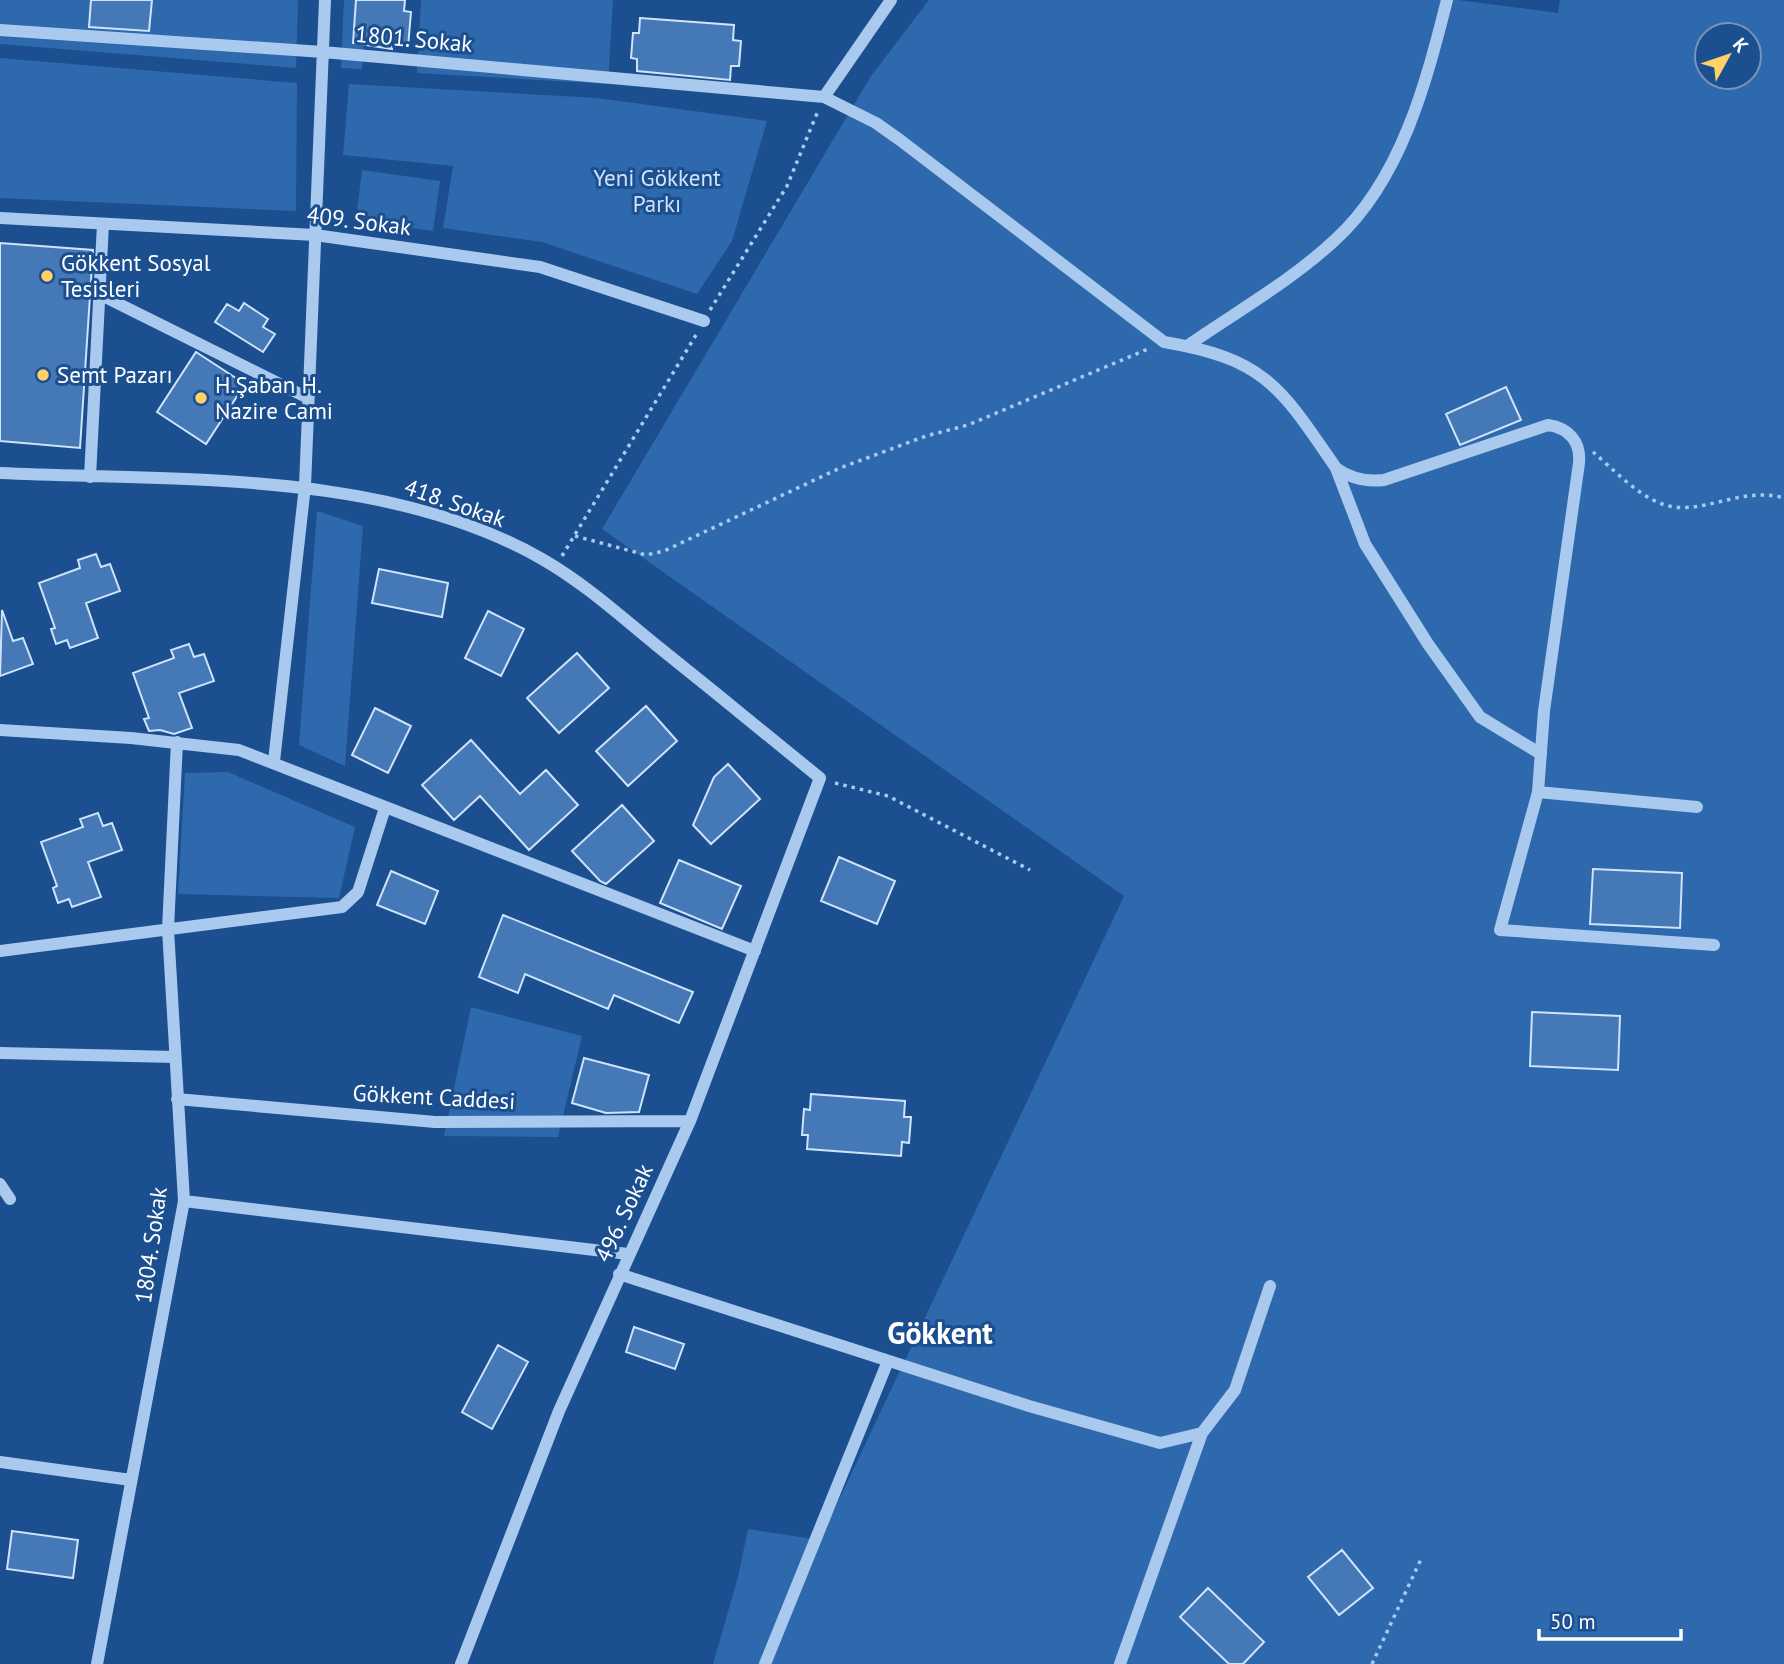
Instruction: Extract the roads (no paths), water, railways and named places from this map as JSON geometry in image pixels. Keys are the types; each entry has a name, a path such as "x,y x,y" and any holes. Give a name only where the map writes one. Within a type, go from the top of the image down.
{"street":[{"path":"274,761 305,486 325,0"},
{"path":"891,0 824,97 868,118 900,140 1164,342 1187,346 1241,364 1277,387 1336,468 1365,544 1428,643 1480,717 1541,754"},
{"path":"1187,346 1334,241 1368,203 1396,154 1412,116 1447,0"},
{"name":"1801. Sokak","path":"0,30 323,52 824,97"},
{"name":"409. Sokak","path":"0,218 315,235 540,267 704,321"},
{"path":"90,477 103,224"},
{"path":"101,295 308,398"},
{"path":"1336,468 1363,480 1384,480 1548,425 1571,435 1578,448 1579,463 1544,711 1538,792 1500,930 1714,945"},
{"name":"418. Sokak","path":"0,474 305,486 387,502 444,519 524,550 556,567 588,589 820,778"},
{"path":"0,730 177,742 239,750 274,761 385,808 755,951"},
{"name":"1804. Sokak","path":"97,1664 184,1201 168,929 177,742"},
{"name":"496. Sokak","path":"461,1664 549,1435 690,1121 820,778"},
{"path":"1538,792 1697,807"},
{"path":"0,951 342,907 358,891 385,808"},
{"path":"0,1053 175,1057"},
{"name":"Gökkent Caddesi","path":"177,1099 435,1122 690,1121"},
{"path":"0,1184 10,1199"},
{"path":"184,1201 628,1254"},
{"path":"619,1274 888,1361 1160,1443 1202,1433"},
{"path":"1120,1664 1202,1433 1235,1390 1270,1286"},
{"path":"765,1664 888,1361"},
{"path":"0,1462 131,1480"}],"place":[{"name":"Gökkent Sosyal Tesisleri","path":"47,276"},
{"name":"Semt Pazarı","path":"43,375"},
{"name":"H.Şaban H. Nazire Cami","path":"201,398"}],"district":[{"name":"Gökkent","path":"940,1334"}],"park label":[{"name":"Yeni Gökkent Parkı","path":"657,191"}]}
